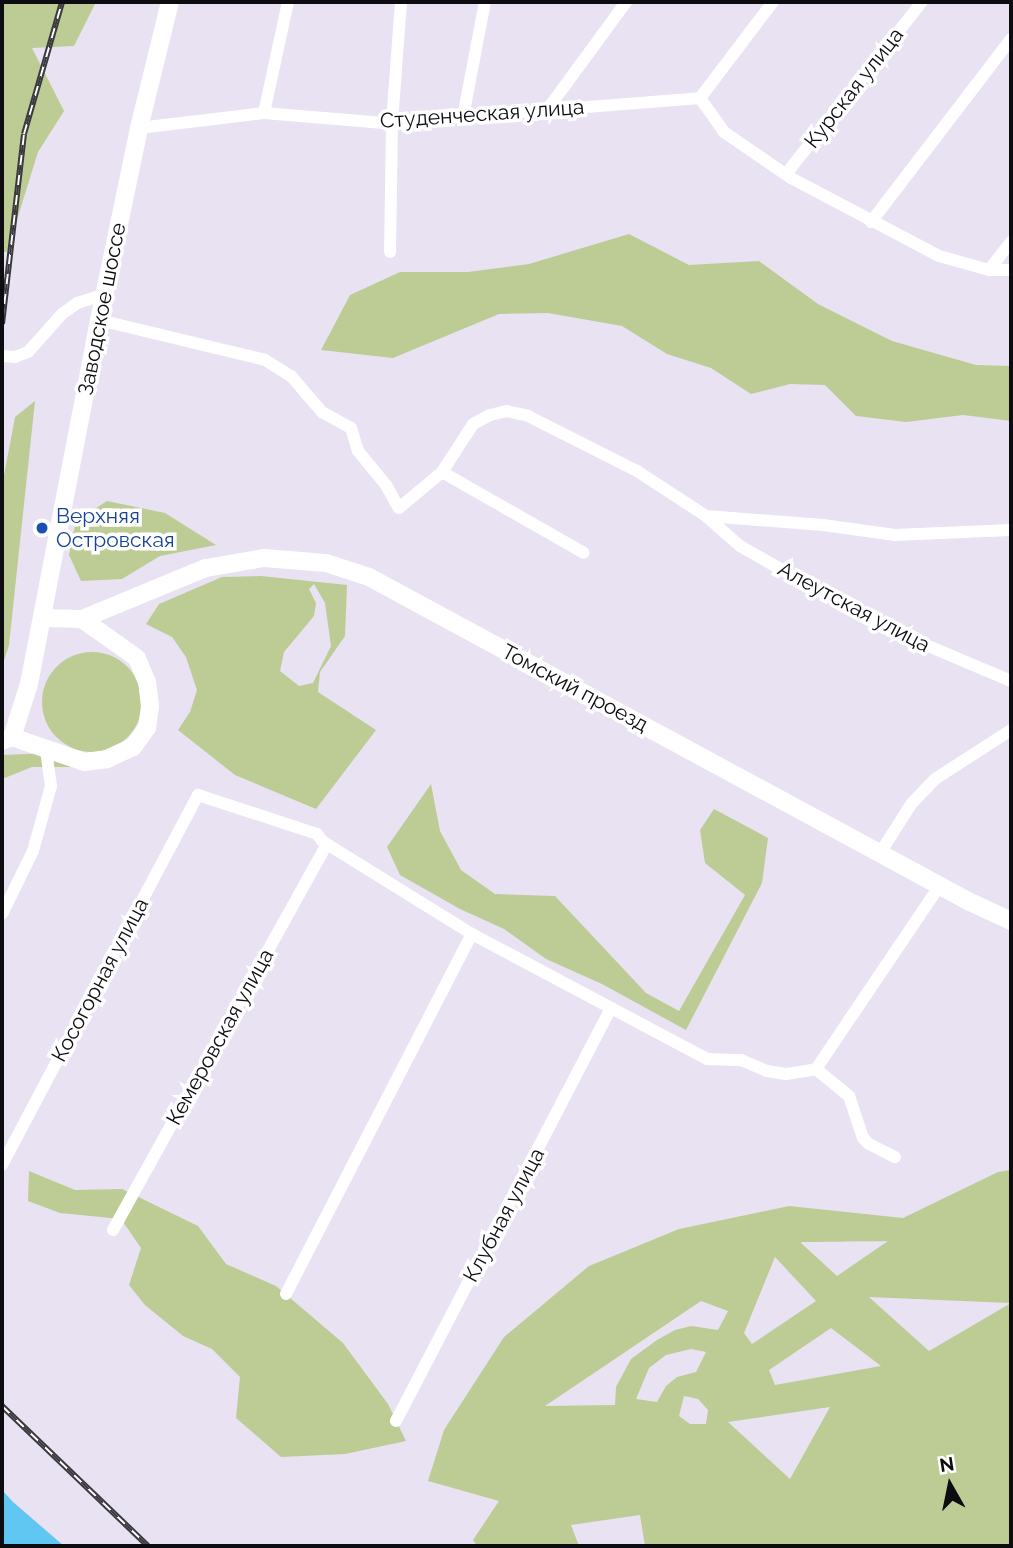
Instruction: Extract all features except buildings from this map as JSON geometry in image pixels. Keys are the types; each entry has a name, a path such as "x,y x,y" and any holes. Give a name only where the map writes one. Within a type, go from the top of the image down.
{"main road":[{"name":"Заводское шоссе","path":"82,619 137,658 147,682 150,706 147,728 133,747 107,760 84,762 7,739 29,684 104,295 139,128 170,2"},
{"name":"Томский проезд","path":"82,619 206,568 264,558 326,563 369,577 1011,921"},
{"path":"42,618 82,619"}],"street":[{"path":"264,113 288,2"},
{"path":"390,252 392,122 401,2"},
{"path":"463,117 485,2"},
{"path":"547,110 626,2"},
{"path":"773,2 700,98 724,132 786,174 871,222 939,256 989,270 1011,270"},
{"name":"Курская улица","path":"786,174 922,2"},
{"path":"871,222 1011,39"},
{"name":"Студенческая улица","path":"139,128 264,113 392,122 700,98"},
{"path":"989,270 1011,242"},
{"path":"2,356 15,357 28,352 62,314 77,303 104,295"},
{"name":"Алеутская улица","path":"99,320 265,360 291,376 322,412 351,428 358,451 386,485 398,508 442,472 473,424 490,415 508,411 528,416 637,471 706,516 740,546 881,626 1011,681"},
{"path":"442,472 584,553"},
{"path":"706,516 895,535 1011,530"},
{"path":"880,852 912,803 935,779 1011,730"},
{"path":"2,914 33,850 51,786 46,751"},
{"name":"Косогорная улица","path":"2,1165 198,795 317,834 325,843"},
{"path":"325,843 471,934 706,1059 741,1060 767,1071 786,1074 816,1069 940,885"},
{"name":"Кемеровская улица","path":"113,1230 325,843"},
{"path":"286,1294 471,934"},
{"name":"Клубная улица","path":"396,1421 611,1008"},
{"path":"816,1069 849,1096 863,1138 895,1157"}],"green space":[{"path":"2,2 96,2 74,46 32,48 64,111 38,152 7,252 2,252"},
{"path":"629,234 689,265 759,261 818,304 892,341 976,365 1011,366 1011,421 963,415 906,422 856,416 825,385 790,384 751,394 711,368 667,354 622,326 548,313 499,314 393,358 321,350 350,295 400,272 468,272 529,264"},
{"path":"35,401 9,645 2,667 2,486 15,417"},
{"path":"107,501 165,513 216,545 160,556 122,579 81,581 69,555 76,521"},
{"path":"261,576 347,585 345,636 320,672 318,692 376,730 316,809 235,775 178,730 190,712 197,690 186,657 172,637 146,624 159,604 222,577","holes":["314,584 325,603 331,646 313,683 299,686 280,671 284,652 314,616 316,603 309,589"]},
{"path":"92,652 120,660 134,674 142,702 134,730 120,744 92,752 64,744 50,730 42,702 50,674 64,660"},
{"path":"52,753 91,767 32,767 2,779 2,755"},
{"path":"431,784 440,831 461,870 495,894 555,896 646,993 679,1011 745,895 705,863 700,830 714,809 768,838 762,883 686,1030 602,984 546,959 504,929 460,909 400,875 387,847"},
{"path":"1011,1170 1011,1303 1011,1546 645,1546 640,1515 571,1525 579,1546 477,1546 473,1540 499,1501 428,1481 444,1430 504,1337 589,1266 679,1229 789,1206 903,1218 998,1172","holes":["888,1241 837,1276 802,1242","775,1257 816,1301 752,1344 744,1333","869,1297 1011,1303 929,1351","701,1301 728,1311 718,1330 691,1326 675,1330 631,1359 616,1387 615,1405 545,1406","831,1328 881,1366 775,1385 769,1370","691,1349 706,1352 696,1372 677,1377 666,1386 657,1402 636,1399 649,1368 666,1355","684,1396 698,1399 708,1410 706,1424 690,1424 679,1416","830,1407 790,1479 728,1422"]},
{"path":"29,1171 75,1190 122,1189 198,1226 226,1264 276,1286 343,1343 388,1404 406,1441 345,1454 281,1457 236,1418 240,1377 212,1349 183,1336 145,1305 129,1285 141,1248 121,1219 60,1213 28,1201"}],"water":[{"path":"2,1490 13,1502 64,1546 2,1546"}],"railway":[{"path":"2,324 24,134 62,2"},
{"path":"2,1406 148,1546"}],"place":[{"name":"Верхняя Островская","path":"42,528"}]}
